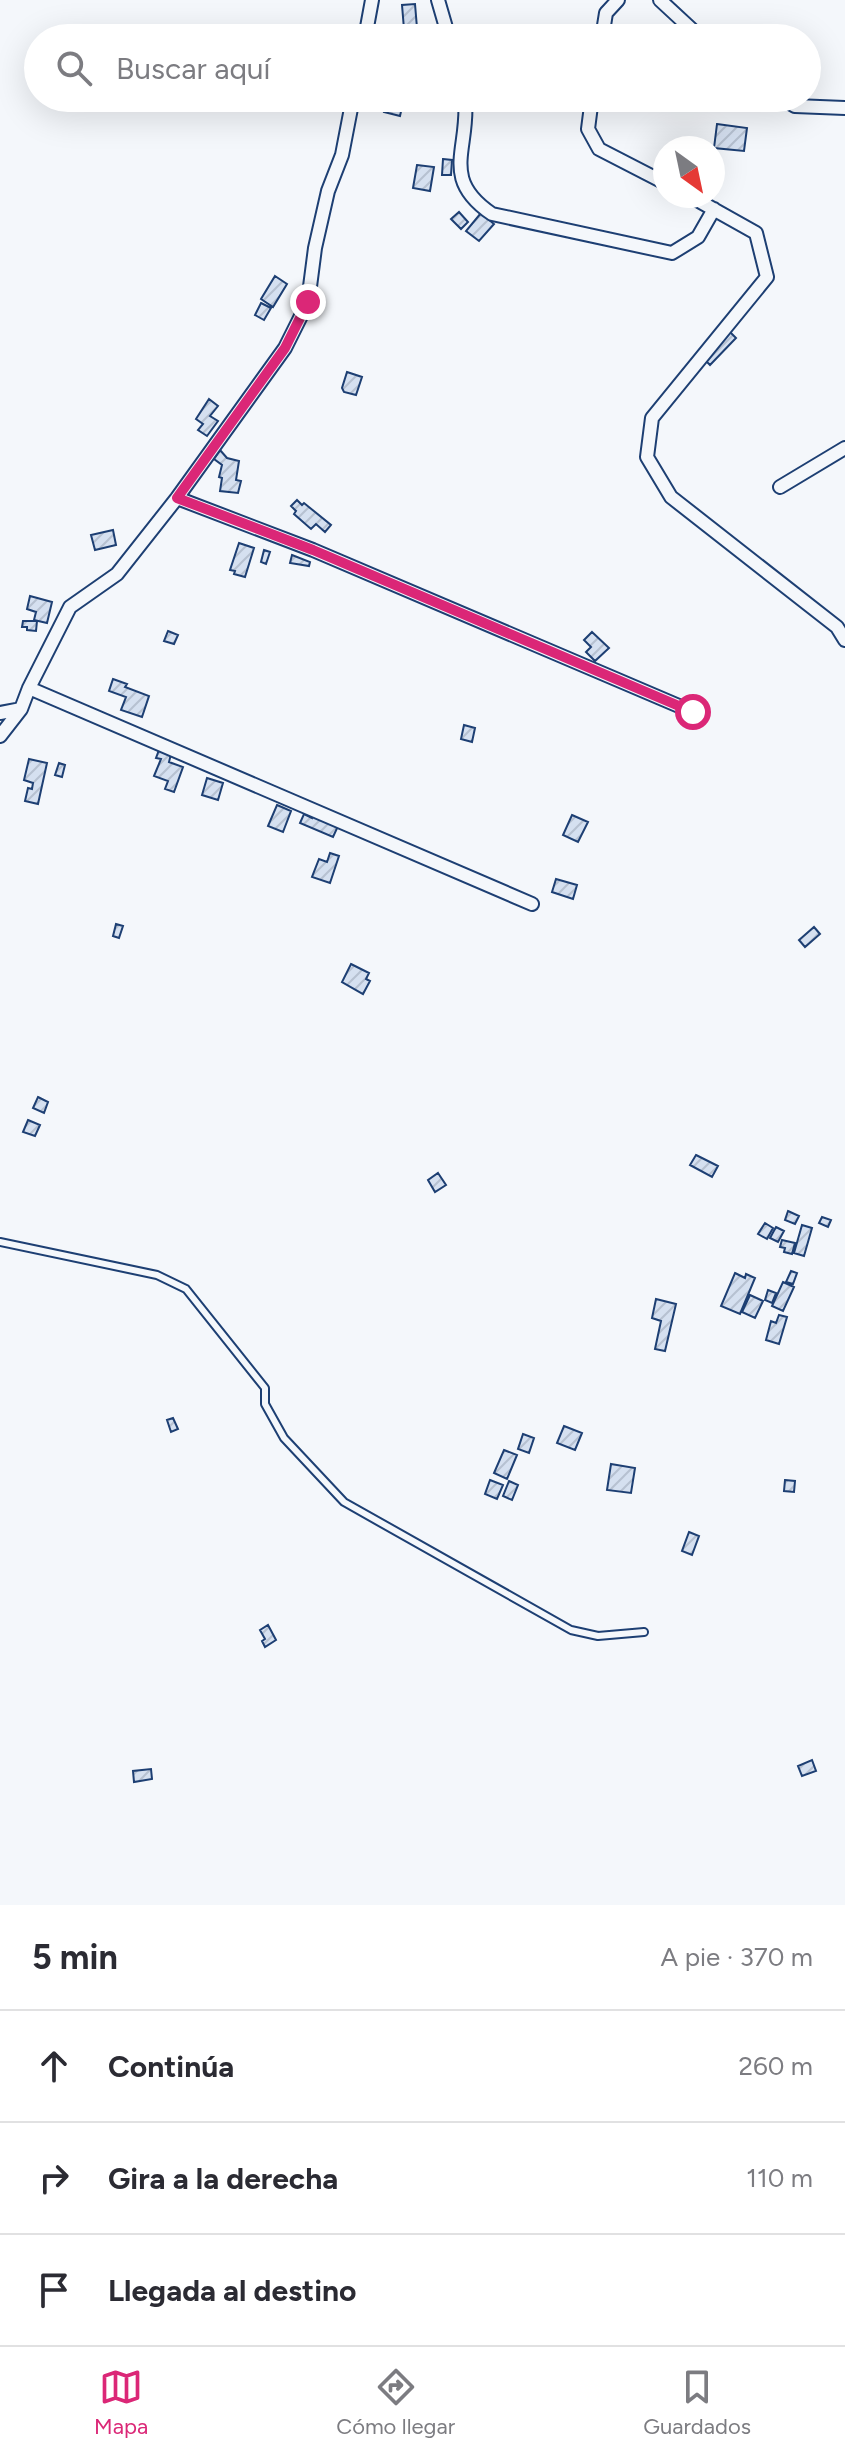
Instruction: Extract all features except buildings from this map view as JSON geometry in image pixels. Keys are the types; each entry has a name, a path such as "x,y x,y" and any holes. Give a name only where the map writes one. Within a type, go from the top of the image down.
{"street":[{"path":"368,24 372,0"},
{"path":"438,0 445,24"},
{"path":"604,24 606,13 618,0"},
{"path":"660,0 686,24"},
{"path":"821,107 845,108"},
{"path":"0,736 21,709 70,607 117,574 177,498 285,348 308,302 315,248 328,191 342,155 350,112"},
{"path":"464,112 460,178 473,201 492,214 672,253 698,237 714,209 756,233 767,277 652,418 647,457 671,497 837,627 845,640"},
{"path":"590,112 588,129 599,149 653,177"},
{"path":"780,487 845,448"},
{"path":"177,498 313,550 693,712"},
{"path":"29,688 532,904"},
{"path":"0,713 21,709"}],"lane":[{"path":"0,1242 157,1275 186,1289 265,1388 265,1404 284,1438 344,1502 571,1630 598,1636 644,1632"}],"route":[{"path":"308,302 285,348 177,498 313,550 693,712"}]}
